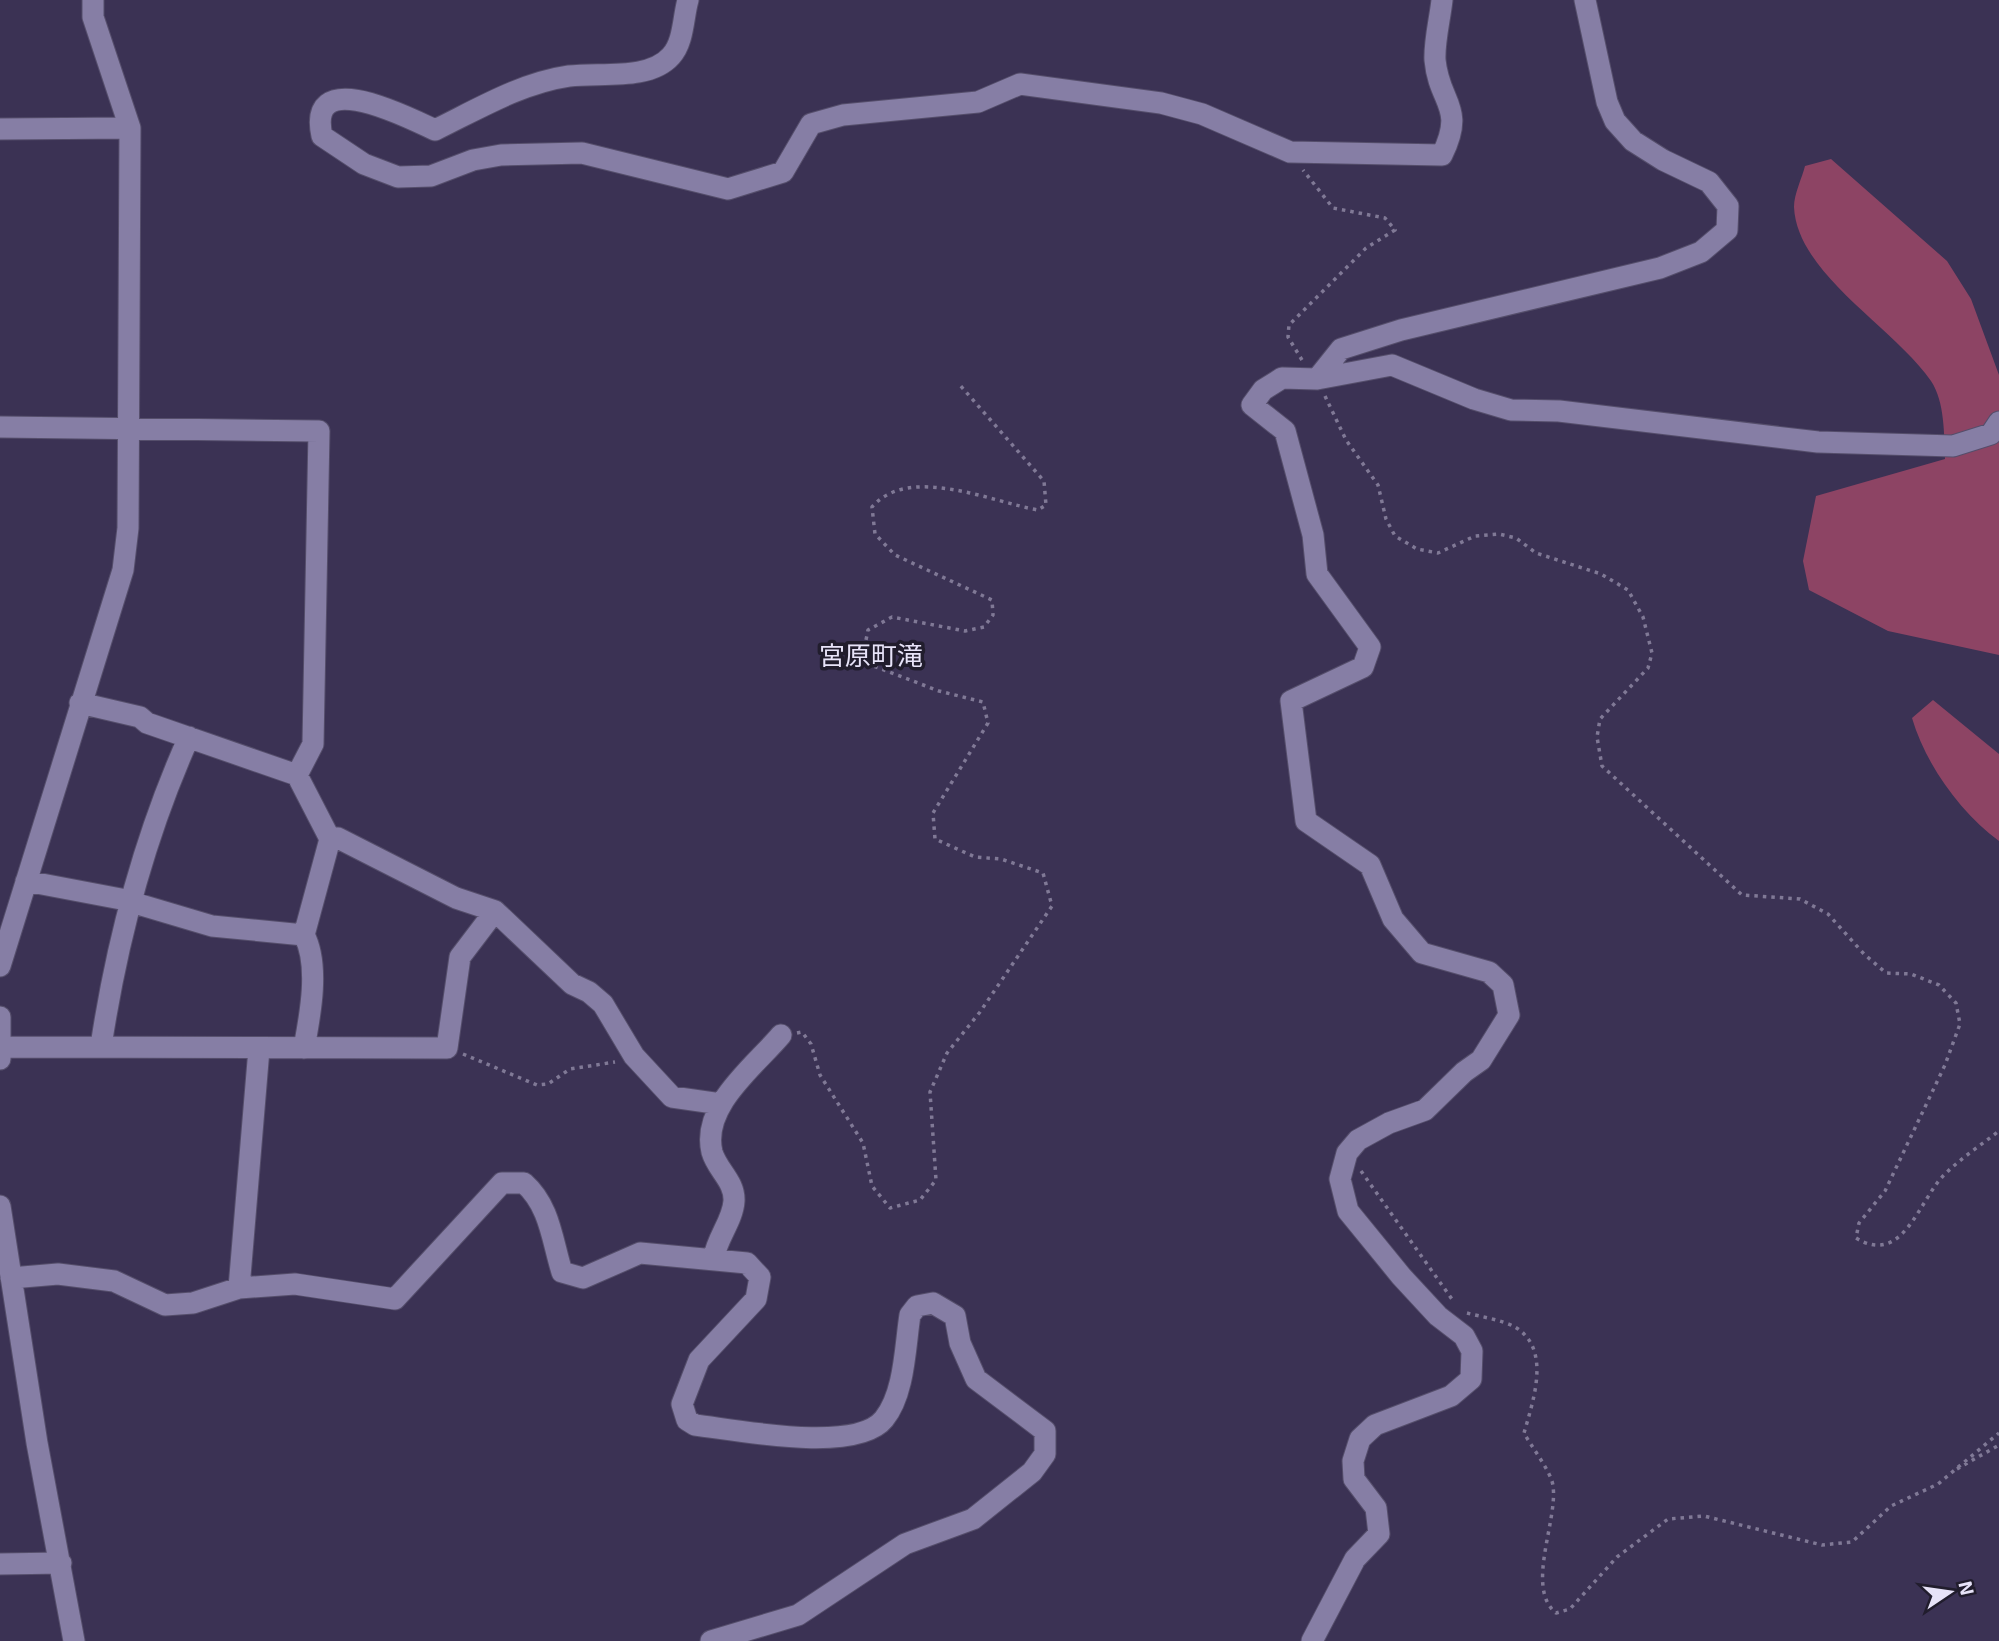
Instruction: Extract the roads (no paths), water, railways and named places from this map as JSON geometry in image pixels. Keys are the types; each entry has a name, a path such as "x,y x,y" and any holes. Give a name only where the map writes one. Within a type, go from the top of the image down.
{"street":[{"path":"0,966 123,570 128,528 130,128 93,17 93,0"},
{"path":"688,0 678,45 671,56 653,69 568,76 532,84 435,130 375,103 336,99 326,105 320,125 322,136 365,164 398,177 431,176 473,160 501,155 582,153 728,190 783,172 811,124 843,115 978,102 1020,84 1161,103 1202,114 1290,152 1442,155 1452,134 1453,115 1435,61 1443,0"},
{"path":"1317,379 1341,349 1401,330 1660,268 1701,252 1727,230 1728,206 1709,181 1662,160 1633,141 1615,121 1607,103 1585,0"},
{"path":"0,129 130,128"},
{"path":"1312,1641 1355,1559 1379,1534 1376,1508 1354,1479 1353,1461 1360,1439 1376,1425 1451,1396 1471,1379 1473,1366 1472,1351 1464,1336 1438,1316 1348,1211 1340,1178 1347,1153 1358,1140 1425,1110 1464,1072 1481,1060 1509,1015 1503,985 1489,972 1422,953 1393,919 1370,865 1306,821 1291,701 1363,667 1370,647 1317,574 1313,535 1285,431 1252,405 1263,390 1282,378 1317,379 1392,365 1474,400 1510,410 1559,411 1818,442 1872,446 1953,446 1991,434 1999,422"},
{"path":"0,427 319,431 313,744 297,775"},
{"path":"80,703 140,718 147,723 297,775 330,839 304,935 313,997 304,1048"},
{"path":"101,1046 131,901 151,832 189,737"},
{"path":"330,839 338,838 456,898 495,911 572,984 589,992 603,1004 634,1056 672,1097 721,1104"},
{"path":"26,881 131,901 212,926 304,935"},
{"path":"0,1047 447,1048 460,957 495,911"},
{"path":"0,1017 0,1061"},
{"path":"714,1257 716,1243 734,1203 731,1183 712,1154 712,1129 721,1104 781,1035"},
{"path":"239,1288 252,1158 259,1049"},
{"path":"11,1278 58,1274 114,1280 165,1305 192,1303 239,1288 295,1284 395,1299 502,1182 524,1183 537,1195 549,1222 562,1272 583,1278 640,1252 714,1257 747,1263 760,1277 756,1299 699,1360 682,1404 687,1420 695,1425 831,1438 871,1430 885,1418 897,1390 910,1315 917,1306 933,1303 955,1316 960,1343 976,1379 1045,1432 1045,1454 1032,1472 973,1519 905,1544 798,1615 711,1641"},
{"path":"0,1206 37,1443 74,1641"},
{"path":"0,1564 61,1563"}],"district":[{"name":"宮原町滝","path":"871,654"}]}
